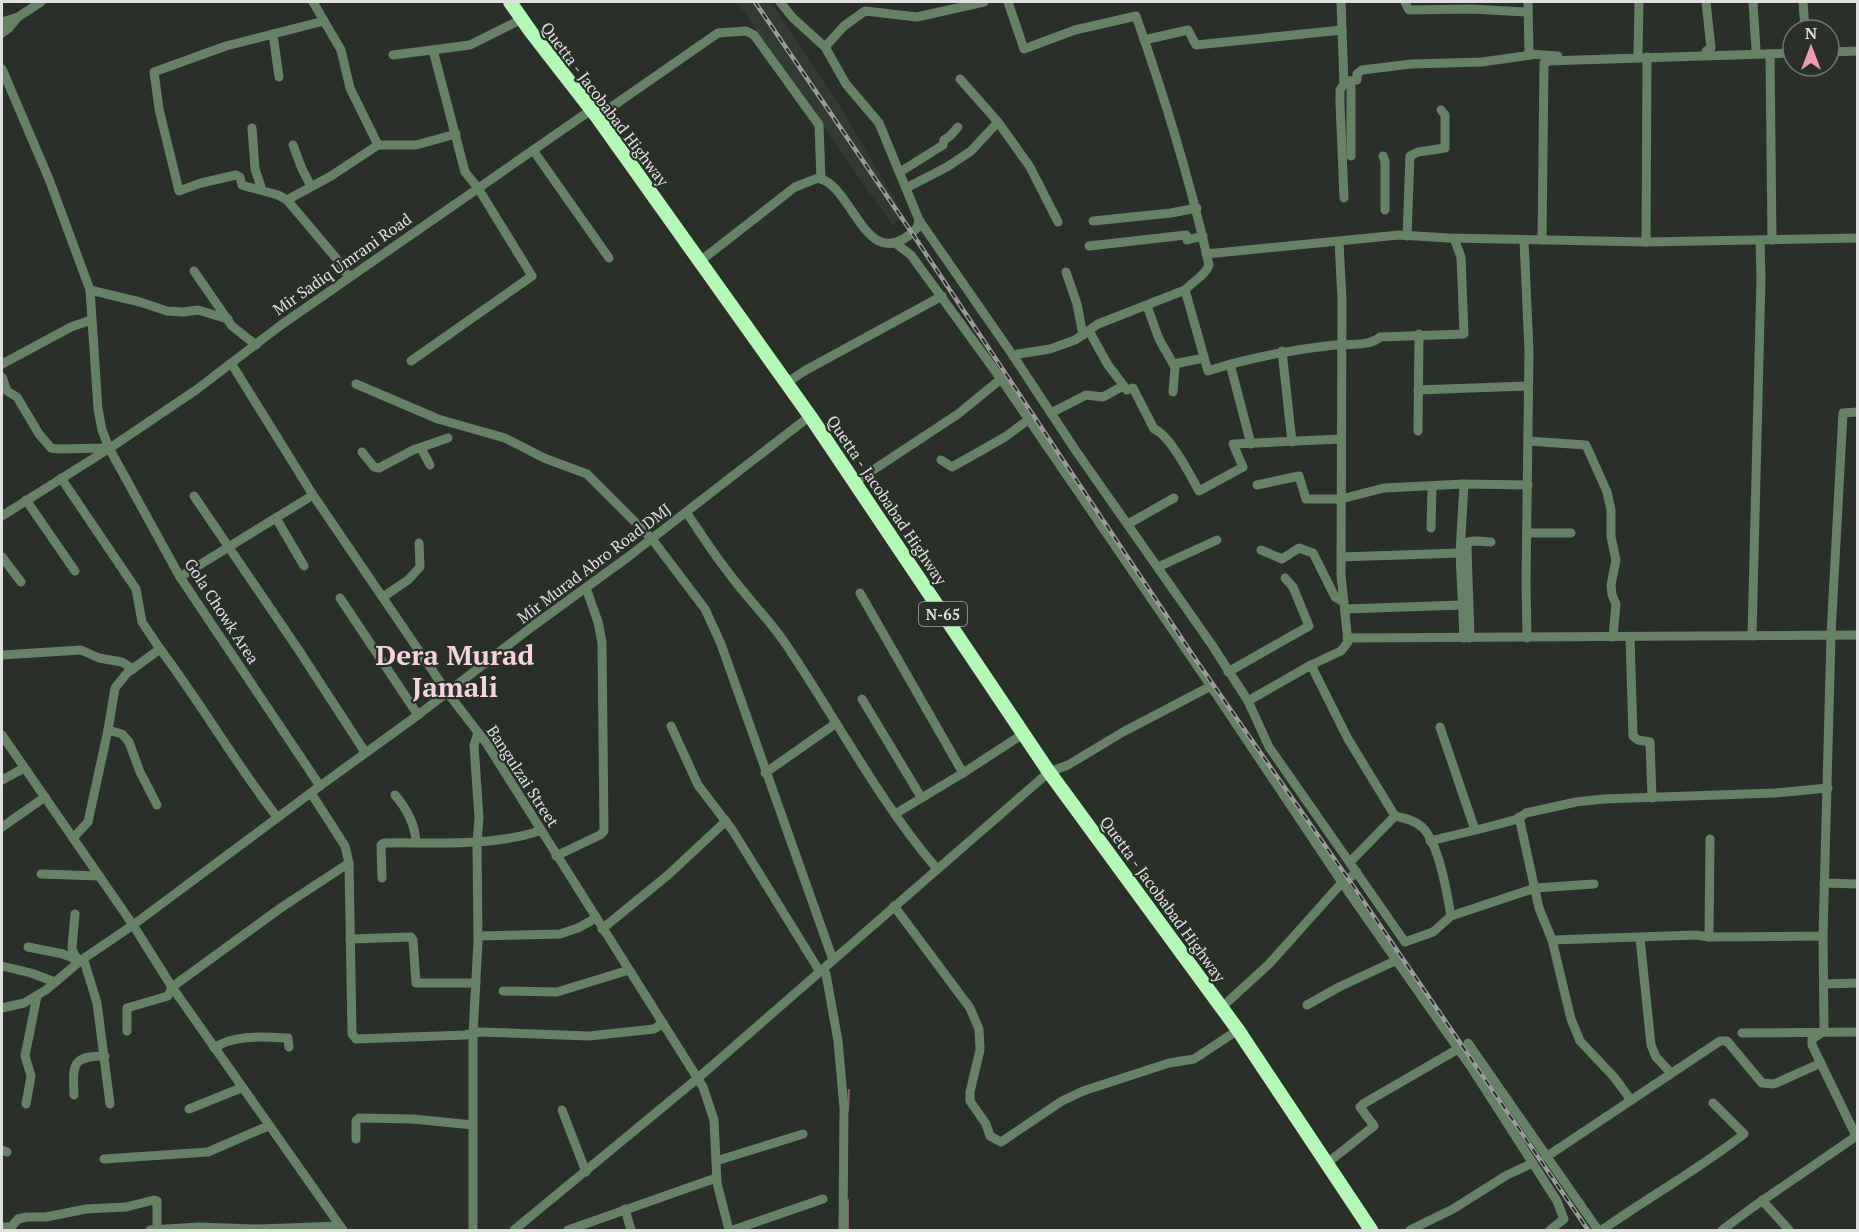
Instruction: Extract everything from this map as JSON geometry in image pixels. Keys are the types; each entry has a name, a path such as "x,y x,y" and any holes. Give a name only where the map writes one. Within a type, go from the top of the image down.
{"highway":[{"name":"Quetta - Jacobabad Highway","path":"510,2 594,113 810,416 1049,772 1239,1030 1371,1230"}],"street":[{"path":"3,25 40,2"},
{"path":"313,2 340,50 350,88 378,145"},
{"path":"780,2 793,18 825,47 846,84 879,123 924,230 1014,357 1248,700 1269,747 1405,942 1433,932 1451,916 1535,888 1594,884"},
{"path":"825,47 844,26 865,10 916,17 984,2"},
{"path":"1008,2 1024,49 1075,30 1136,16 1197,208 1209,265 1206,273 1193,280 1185,290 1098,324 1086,333 1050,349 1018,354 1014,357"},
{"path":"1341,2 1345,83 1340,90 1344,198"},
{"path":"1405,2 1409,10 1472,9 1528,12"},
{"path":"1528,2 1528,50 1531,55"},
{"path":"1639,2 1646,242"},
{"path":"1706,2 1711,48 1706,51"},
{"path":"1753,2 1756,50"},
{"path":"1803,2 1804,18"},
{"path":"393,55 470,45 522,19"},
{"path":"324,21 226,46 154,72 159,109 179,190 236,175 240,177 242,185 278,195 287,200 349,277"},
{"path":"1144,40 1188,30 1196,45 1342,30"},
{"name":"Mir Sadiq Umrani Road","path":"2,516 111,447 195,390 281,325 533,150 718,33 746,31 754,35 819,125 821,179"},
{"path":"273,34 279,77"},
{"path":"411,361 532,276 478,188 465,172 433,50"},
{"path":"1542,240 1544,63 1706,51 1781,51"},
{"path":"1841,52 1857,51"},
{"path":"1345,83 1357,80 1357,74 1362,70 1411,64 1482,62 1531,55 1781,53"},
{"path":"1770,54 1772,240"},
{"name":"Gola Chowk Area","path":"2,69 49,179 90,290 98,409 102,430 180,577 320,786"},
{"path":"960,79 998,122 1030,167 1058,222"},
{"path":"1345,83 1351,87 1351,156"},
{"path":"1407,236 1410,156 1418,152 1445,148 1445,116 1441,110"},
{"path":"906,188 963,156 998,122"},
{"path":"900,172 943,145 944,140 958,127"},
{"path":"252,128 255,170 262,190"},
{"path":"287,200 331,176 378,145 416,145 456,134"},
{"path":"293,145 311,186"},
{"path":"533,150 609,258"},
{"path":"1383,156 1385,210"},
{"path":"699,262 795,187 812,179 821,179 829,183 872,237 878,241 895,243 911,255 1000,379 1211,686 1343,884 1458,1048 1557,1201 1564,1220 1550,1230"},
{"path":"1093,221 1197,208"},
{"path":"895,243 912,233 917,228 919,220"},
{"path":"1089,246 1186,235 1187,240 1203,236"},
{"path":"1206,254 1339,242 1378,236 1646,242 1857,238"},
{"path":"1185,290 1208,371 1282,351 1377,340 1380,336 1464,334 1461,257 1454,238"},
{"path":"1524,240 1529,351 1527,638"},
{"path":"1752,636 1760,240"},
{"path":"1248,700 1341,651 1348,642 1341,557 1342,299 1339,242"},
{"path":"194,271 228,319 240,333 256,345"},
{"path":"1066,272 1086,333 1123,386 1127,390 1133,388 1154,429 1159,431 1174,449 1199,491 1243,467 1233,444 1341,440"},
{"path":"90,290 167,311 198,310 228,319"},
{"path":"786,383 942,296"},
{"path":"1147,306 1159,339 1173,364 1173,392"},
{"path":"2,364 71,327 92,320"},
{"path":"1418,431 1419,334"},
{"path":"1282,351 1292,442"},
{"path":"1173,364 1204,358"},
{"name":"Bangulzai Street","path":"231,363 313,495 447,692 478,733 698,1078 714,1120 716,1178 731,1230"},
{"path":"1230,364 1251,444"},
{"path":"2,377 8,391 17,397 39,434 51,448 111,447"},
{"path":"855,482 958,414 1000,379"},
{"path":"356,384 438,420 505,438 544,458 587,474 652,539 705,609 721,644 833,960"},
{"path":"1051,413 1086,395 1103,397 1123,386"},
{"path":"1418,390 1528,386"},
{"path":"1823,1032 1824,883 1831,635 1844,412 1857,412"},
{"name":"Mir Murad Abro Road DMJ","path":"2,1008 24,1003 37,996 80,961 133,925 418,715 652,539 810,416"},
{"path":"941,460 952,467 1005,437 1028,420"},
{"path":"362,452 376,468 448,438"},
{"path":"1528,441 1586,444 1607,492 1611,510 1611,537 1616,560 1611,585 1616,604 1613,638"},
{"path":"421,448 430,465"},
{"path":"1257,485 1299,477 1306,499 1341,499 1384,488 1432,488 1464,484 1528,485"},
{"path":"61,478 136,589 142,622 190,688 277,817"},
{"path":"1464,484 1460,553 1462,605 1467,638"},
{"path":"1431,528 1432,488"},
{"path":"180,577 313,495"},
{"path":"194,496 366,752"},
{"path":"1128,524 1174,498"},
{"path":"26,500 75,571"},
{"path":"686,512 728,573 784,642 895,814 914,842 937,869"},
{"path":"276,518 304,566"},
{"path":"1527,532 1571,533"},
{"path":"1158,567 1217,540"},
{"path":"1467,638 1467,547 1468,543 1474,541 1491,542"},
{"path":"383,597 408,580 420,567 419,543"},
{"path":"1261,550 1281,559 1299,548 1313,554 1335,597 1344,605 1462,605"},
{"path":"1341,557 1460,553"},
{"path":"2,557 21,582"},
{"path":"1228,672 1309,626 1293,587 1285,578"},
{"path":"556,856 604,831 602,642 598,621 586,588"},
{"path":"860,593 963,774"},
{"path":"340,598 418,715"},
{"path":"1347,638 1857,635"},
{"path":"1630,637 1633,736 1638,740 1650,742 1652,798"},
{"path":"73,838 87,822 115,688 122,678 160,649"},
{"path":"2,655 81,650 99,658 122,662 133,669"},
{"path":"1311,665 1348,739 1395,816 1412,820 1422,827 1435,848 1447,889 1451,916"},
{"path":"514,1230 698,1078 1049,772 1068,765 1123,732 1211,686"},
{"path":"862,699 921,797"},
{"path":"765,773 835,724"},
{"path":"670,726 698,784 726,821 821,971 826,974 840,1057 844,1108 843,1230"},
{"path":"1440,727 1475,831"},
{"path":"108,730 122,734 129,742 140,772 157,805"},
{"path":"473,1230 473,1034 478,936 479,818 474,745 478,733"},
{"path":"895,814 963,774 1023,734"},
{"path":"2,735 133,925 213,1048 341,1228"},
{"path":"2,780 24,768"},
{"path":"1430,841 1475,831 1526,813 1576,802 1775,794 1828,788"},
{"path":"311,793 345,846 349,863 352,1034 356,1039 480,1032 589,1036 654,1029 663,1023"},
{"path":"395,795 410,818 415,830 416,842"},
{"path":"2,826 45,797"},
{"path":"1350,862 1395,816"},
{"path":"1519,817 1539,908 1552,940 1571,1019 1580,1041 1614,1077 1631,1100"},
{"path":"602,929 668,875 726,821"},
{"path":"382,878 382,844 477,843 521,837 540,831"},
{"path":"1709,937 1710,839"},
{"path":"127,1031 127,1008 168,996 172,987 282,907 349,863"},
{"path":"1222,1008 1269,964 1343,884 1357,872"},
{"path":"41,874 99,876"},
{"path":"1824,883 1857,884"},
{"path":"894,906 970,1008 979,1029 980,1039 970,1101 986,1124 990,1136 1001,1142 1062,1101 1083,1091 1169,1063 1194,1059 1239,1030"},
{"path":"75,914 72,948 80,961"},
{"path":"478,936 560,934 578,928 596,918"},
{"path":"1552,940 1696,934 1709,937 1823,936"},
{"path":"350,939 411,937 415,980 418,984 476,983"},
{"path":"1640,938 1651,1046 1656,1057 1671,1073"},
{"path":"28,947 63,954 85,964 98,1003 110,1104"},
{"path":"1307,1005 1397,960"},
{"path":"2,966 31,972 55,982"},
{"path":"503,991 557,992 629,970"},
{"path":"1824,984 1857,983"},
{"path":"26,1104 31,1076 25,1056 37,996"},
{"path":"1742,1032 1857,1032"},
{"path":"1722,1230 1857,1135 1821,1063 1812,1039 1823,1032"},
{"path":"213,1048 222,1043 249,1037 288,1038 289,1047"},
{"path":"1546,1157 1720,1041 1727,1041 1762,1083 1774,1084 1821,1063"},
{"path":"1468,1043 1546,1157 1600,1230 1708,1162 1744,1134 1713,1103"},
{"path":"1326,1164 1374,1126 1360,1107 1363,1104 1458,1048"},
{"path":"74,1095 77,1062 83,1058 105,1056"},
{"path":"189,1109 241,1088"},
{"path":"562,1110 586,1172"},
{"path":"356,1139 358,1118 413,1119 474,1125"},
{"path":"104,1159 207,1152 268,1126"},
{"path":"716,1161 803,1134"},
{"path":"1410,1230 1453,1209 1533,1163"},
{"path":"568,1230 716,1178"},
{"path":"731,1230 824,1199"},
{"path":"2,1227 11,1227 18,1220 27,1217 46,1217 86,1209 126,1207 154,1200 157,1202 155,1230 199,1227 341,1228"},
{"path":"1762,1200 1789,1230"},
{"path":"625,1209 631,1230"}],"shaded area":[{"path":"737,2 771,2 841,108 905,217 892,225"}],"waterway":[{"path":"848,1111 849,1090"},
{"path":"848,1200 848,1230"}],"railway":[{"path":"755,2 912,233 1196,660 1588,1230"}],"district":[{"name":"Dera Murad Jamali","path":"455,670"}]}
